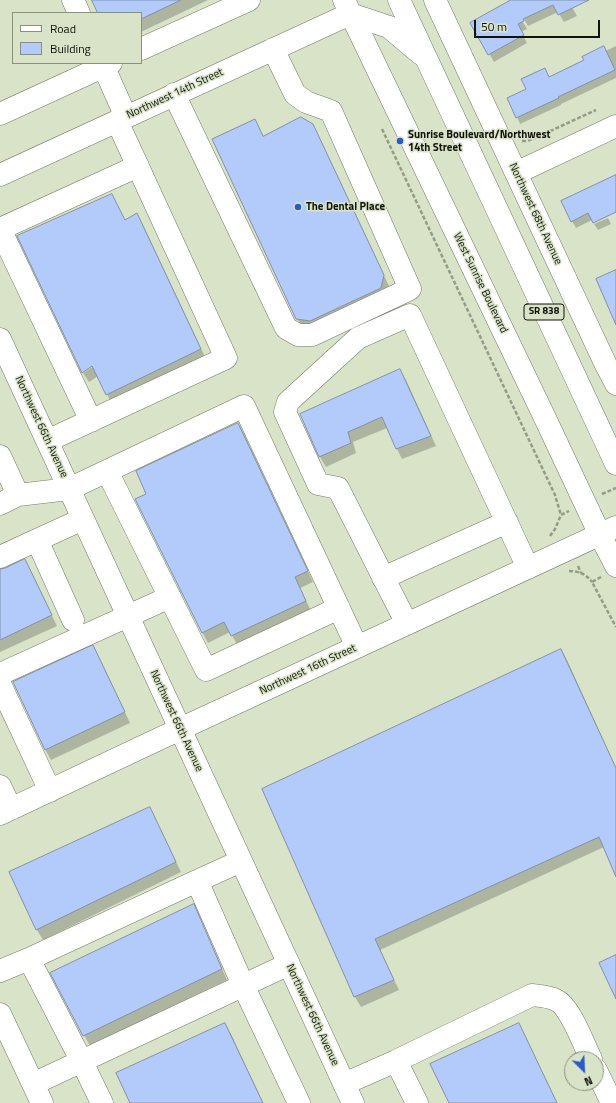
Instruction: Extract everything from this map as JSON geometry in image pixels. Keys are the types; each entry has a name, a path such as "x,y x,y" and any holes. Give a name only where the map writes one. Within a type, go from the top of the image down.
{"main road":[{"path":"73,0 79,12"},
{"path":"142,49 248,0"},
{"name":"SR 838","path":"399,0 616,464"},
{"name":"Northwest 68th Avenue","path":"435,0 516,173 613,369"},
{"path":"347,7 389,27 425,57"},
{"name":"Northwest 14th Street","path":"0,175 273,49 347,7"},
{"name":"West Sunrise Boulevard","path":"347,7 542,411 608,531 610,571"},
{"path":"174,94 286,328 298,335 312,335 410,289 331,111 306,102 294,94 273,49"},
{"path":"0,114 105,64 138,166 226,358 47,441"},
{"path":"516,173 616,126"},
{"path":"91,421 0,229 138,166"},
{"path":"407,624 338,488 318,484 285,412 288,402 358,338 410,315 528,568"},
{"name":"Northwest 66th Avenue","path":"0,339 353,1103"},
{"path":"1,461 9,499 69,489 244,406 357,647"},
{"path":"107,471 206,670 339,608"},
{"path":"0,557 83,519"},
{"path":"383,578 507,522"},
{"name":"Northwest 16th Street","path":"5,812 180,729 608,531"},
{"path":"37,540 73,620"},
{"path":"0,674 170,597"},
{"path":"0,684 50,791"},
{"path":"0,786 5,812"},
{"path":"0,971 241,861"},
{"path":"197,881 243,986 299,1103"},
{"path":"28,959 102,1103"},
{"path":"2,1025 37,1094 82,1062 289,964"},
{"path":"344,1084 396,1061 532,996 546,996 558,1000 568,1010 587,1051"},
{"path":"396,1061 417,1103"},
{"path":"604,1086 612,1103"}],"path":[{"path":"518,140 527,141 534,139 596,110"},
{"path":"382,127 555,495 561,514"},
{"path":"565,572 571,571 584,573 589,577 616,627"},
{"path":"592,582 610,571"}],"building":[{"path":"92,0 181,0 142,19 142,12 98,12"},
{"path":"511,0 589,0 558,15 553,5 523,19 524,21 518,24 524,35 488,55 470,23"},
{"path":"604,46 615,70 516,118 507,98 526,89 521,79 545,68 549,77 584,60 582,57"},
{"name":"The Dental Place","path":"301,117 313,124 384,275 381,288 310,321 296,319 212,139 255,119 263,136"},
{"path":"616,175 616,212 593,223 588,213 571,222 561,201"},
{"path":"112,194 125,220 137,213 201,349 106,395 92,366 82,373 17,236"},
{"path":"616,270 616,325 596,279"},
{"path":"400,369 431,436 396,449 382,417 348,432 351,443 319,457 300,414"},
{"path":"238,423 308,571 295,577 306,601 231,636 224,622 202,633 135,499 146,494 136,471"},
{"path":"25,559 52,615 0,640 0,569"},
{"path":"93,645 125,712 45,750 13,682"},
{"path":"561,649 616,768 616,877 599,837 375,939 394,980 354,997 262,789"},
{"path":"150,807 176,862 36,930 9,872"},
{"path":"194,904 222,969 83,1036 50,973"},
{"path":"616,955 616,999 599,963"},
{"path":"225,1023 263,1103 130,1103 116,1073"},
{"path":"519,1023 557,1103 449,1103 430,1064"}],"place":[{"name":"Sunrise Boulevard/Northwest 14th Street","path":"400,141"},
{"name":"The Dental Place","path":"298,207"}]}
